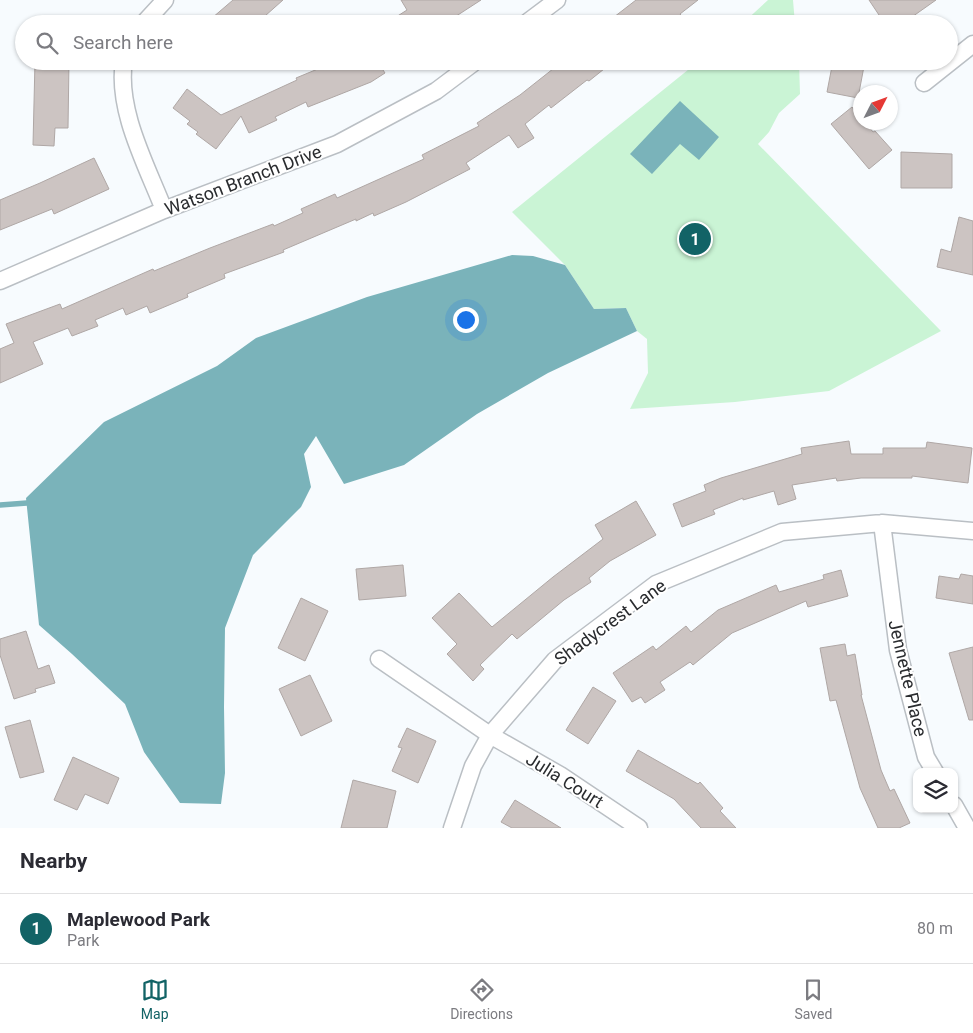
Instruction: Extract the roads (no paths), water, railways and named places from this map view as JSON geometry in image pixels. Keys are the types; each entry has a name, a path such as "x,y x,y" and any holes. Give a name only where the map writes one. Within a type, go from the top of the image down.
{"street":[{"path":"151,15 165,0"},
{"path":"538,15 557,0"},
{"path":"958,56 973,44"},
{"path":"124,70 123,97 129,120 164,210"},
{"name":"Watson Branch Drive","path":"0,281 164,210 337,144 436,91 464,70"},
{"path":"924,83 940,70"},
{"name":"Shadycrest Lane","path":"452,828 473,766 490,734 555,660 656,584 782,532 882,523 973,531"},
{"name":"Jennette Place","path":"882,523 898,650 926,757 933,768"},
{"name":"Julia Court","path":"379,659 490,734 560,775 639,828"},
{"path":"958,812 967,828"}],"water":[{"path":"680,101 719,137 699,160 680,144 652,174 630,154"},
{"path":"512,255 533,256 565,265 594,309 626,308 637,331 548,373 477,414 404,465 344,484 316,436 304,454 311,487 301,507 253,555 225,628 225,773 221,804 180,803 144,752 125,704 39,625 26,498 104,422 217,366 256,338 367,297"}],"waterway":[{"path":"0,505 27,503"}],"place":[{"name":"Maplewood Park","path":"695,239"}]}
